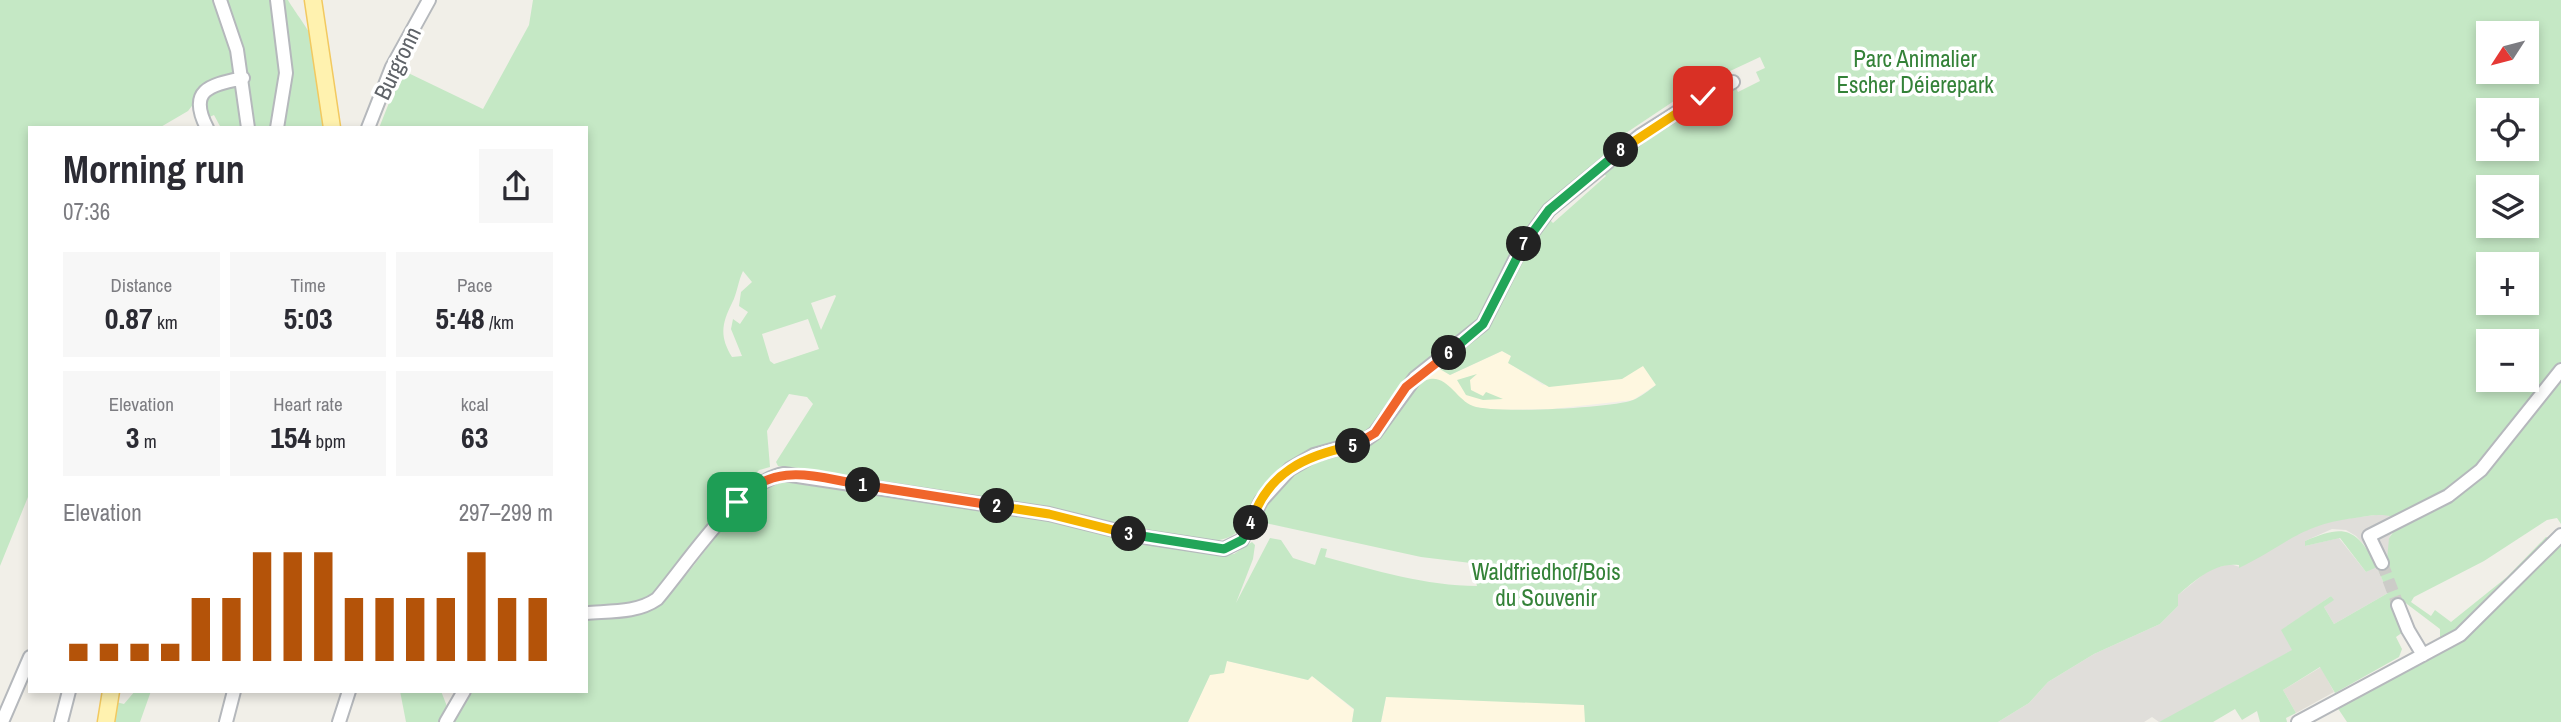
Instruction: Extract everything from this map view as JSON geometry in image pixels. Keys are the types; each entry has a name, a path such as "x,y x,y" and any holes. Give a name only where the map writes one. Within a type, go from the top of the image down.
{"main road":[{"path":"313,0 332,126"},
{"path":"106,722 111,693"}],"street":[{"path":"220,0 243,78 248,126"},
{"path":"277,0 286,73 277,126"},
{"name":"Burgronn","path":"369,126 392,67 429,0"},
{"path":"206,126 199,104 202,93 209,86 243,78"},
{"path":"588,613 646,607 657,599 747,491 770,476 784,474 1049,514 1138,536 1224,549 1242,540 1261,501 1290,468 1314,455 1364,441 1375,433 1406,387 1483,324 1521,248 1549,210 1641,135 1691,103 1733,82"},
{"path":"2382,563 2369,536 2448,496 2481,470 2561,370"},
{"path":"2298,722 2460,635 2561,535"},
{"path":"2398,605 2407,630 2423,655"},
{"path":"2,722 28,662"},
{"path":"61,722 68,693"},
{"path":"226,722 233,693"},
{"path":"339,722 348,693"},
{"path":"446,722 463,693"}],"shaded area":[{"path":"1502,351 1511,356 1509,363 1543,385 1644,366 1656,385 1633,400 1552,409 1489,410 1476,407 1383,422 1433,365 1450,375"},
{"path":"2407,511 2412,521 2393,531 2389,538 2389,556 2377,566 2388,593 2334,624 2324,607 2333,600 2331,596 2282,630 2293,650 2172,717 2159,722 2152,717 2144,722 1998,722 2029,703 2048,682 2094,654 2160,624 2178,606 2178,595 2210,569 2230,564 2240,567 2299,532 2328,521 2383,514 2393,517","holes":["2332,529 2346,530 2367,548 2376,566 2366,572 2339,538 2305,546 2305,541"]},
{"path":"1227,661 1308,680 1312,676 1354,710 1352,722 1188,722 1210,675"},
{"path":"2321,667 2334,692 2296,713 2283,690"},
{"path":"1420,696 1585,705 1585,722 1381,722 1386,697"}],"green space":[{"path":"0,0 288,0 313,42 325,126 248,126 243,78 202,93 188,111 162,126 28,126 28,497 0,566"},
{"path":"533,0 2561,0 2561,362 2539,390 2539,329 2476,329 2476,392 2537,392 2478,467 2440,495 2393,517 2383,515 2336,521 2293,537 2239,568 2239,565 2230,565 2214,569 2178,595 2178,606 2160,624 2094,654 2048,682 2029,703 1998,722 1585,722 1584,705 1386,697 1381,722 1352,722 1354,709 1312,676 1308,680 1227,661 1224,673 1210,675 1188,722 406,722 400,693 442,693 450,714 463,693 588,693 588,613 646,607 681,571 686,575 742,507 770,487 786,482 1057,522 1138,542 1222,555 1234,554 1252,542 1255,545 1253,559 1236,603 1270,538 1281,540 1293,558 1315,565 1321,548 1327,549 1325,557 1381,572 1439,583 1477,586 1474,574 1479,564 1421,557 1261,522 1258,499 1235,534 1209,541 778,466 776,462 813,404 807,397 789,394 767,431 770,467 759,470 656,594 643,604 588,609 588,126 380,126 402,70 483,109 529,25","holes":["1760,57 1765,68 1756,72 1760,81 1738,92 1728,72","1725,78 1728,84 1618,151 1611,143 1692,89 1697,96 1706,86","1600,168 1606,176 1553,223 1545,215","743,271 752,282 741,292 739,306 748,312 740,324 733,319 731,329 742,356 732,357 725,343 723,330 726,317","836,296 821,330 811,303","808,319 819,349 774,364 770,361 762,334","1502,351 1511,356 1508,363 1549,387 1622,379 1643,366 1656,385 1636,399 1621,403 1504,410 1473,406 1442,381 1430,379 1412,390 1392,422 1384,422 1433,365 1450,375"]},
{"path":"236,86 241,105 240,126 220,126 214,115 207,118 206,95 212,89"},
{"path":"1477,374 1470,380 1471,390 1483,396 1486,392 1503,399 1483,400 1466,395 1457,380"},
{"path":"2561,378 2561,524 2557,518 2547,520 2484,561 2414,597 2411,602 2431,616 2435,610 2451,622 2507,577 2546,537 2550,539 2561,527 2561,722 2347,722 2337,707 2460,635 2440,638 2440,629 2403,601 2403,632 2396,637 2402,649 2399,657 2335,693 2320,667 2283,690 2296,713 2286,718 2287,722 2260,722 2257,711 2242,720 2235,709 2213,722 2159,722 2292,650 2281,630 2331,596 2334,600 2324,607 2334,624 2388,593 2377,567 2366,572 2340,538 2305,546 2305,541 2330,532 2348,533 2362,543 2377,566 2387,560 2389,538 2394,531 2448,502 2483,476"},
{"path":"133,693 150,693 140,722 113,722 116,702 124,704"}],"tunnel":[{"path":"2382,563 2398,605"}],"route":[{"path":"737,502 747,491 770,476 799,475 1049,514 1138,536 1224,549 1235,546 1249,529 1261,501 1290,468 1314,455 1364,441 1375,433 1406,387 1473,335 1492,311 1521,248 1549,210 1618,152 1670,115 1703,96"}],"park label":[{"name":"Parc Animalier Escher Déierepark","path":"1915,71"},
{"name":"Waldfriedhof/Bois du Souvenir","path":"1546,584"}]}
